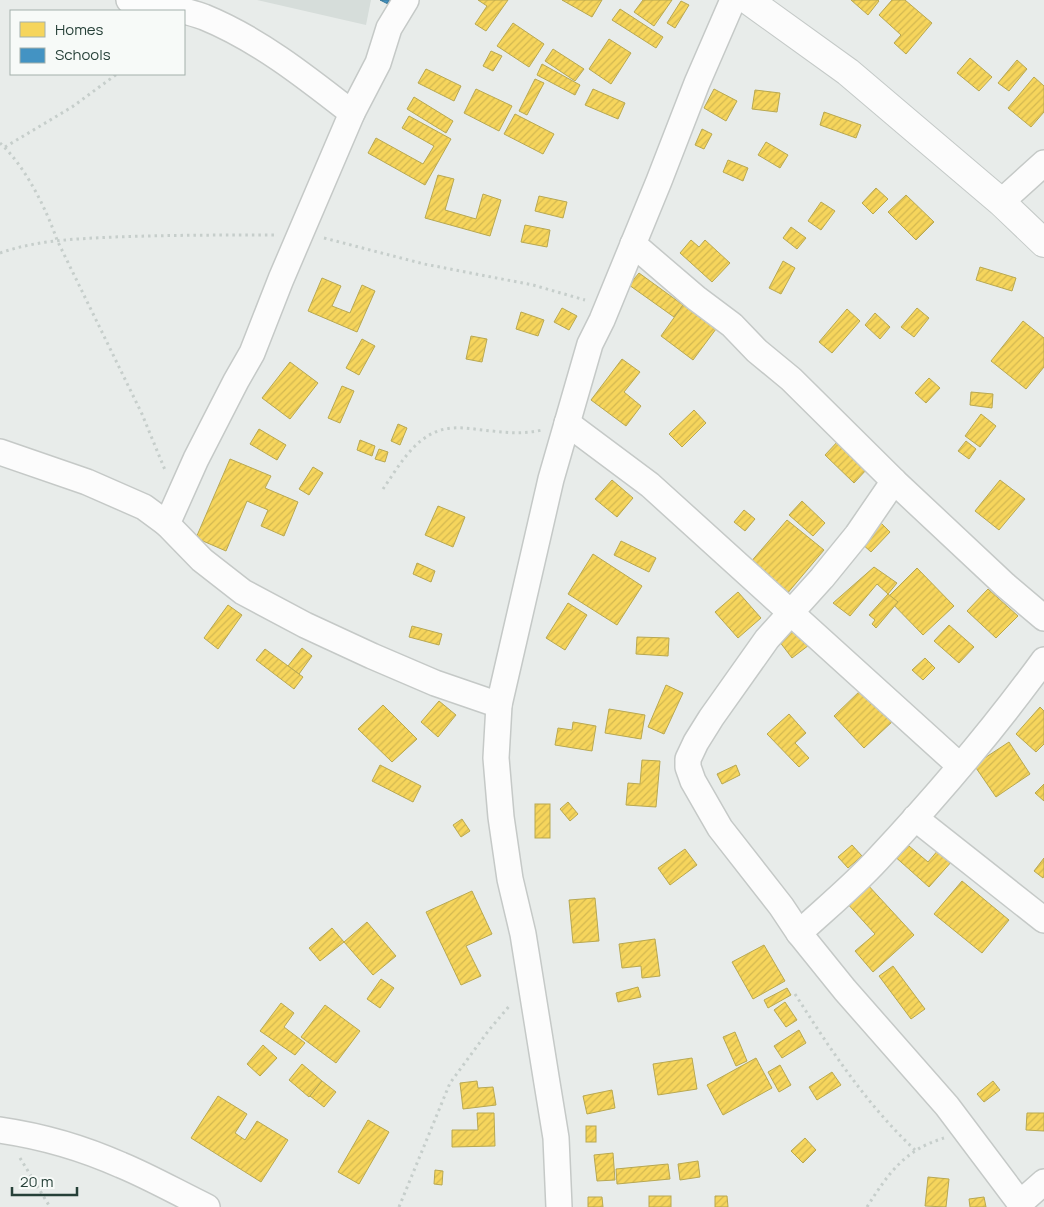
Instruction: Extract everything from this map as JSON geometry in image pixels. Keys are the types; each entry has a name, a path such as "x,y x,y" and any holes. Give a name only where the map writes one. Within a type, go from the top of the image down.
{"street":[{"path":"129,0 179,10"},
{"path":"167,524 196,459 252,353 281,279 352,113 378,63 390,28 406,0"},
{"path":"560,1207 556,1138 523,934 510,880 501,817 496,758 499,705 551,479 590,344 602,320 660,181 697,83 733,0"},
{"path":"748,0 848,72 1001,202 1044,243"},
{"path":"185,12 203,17 234,31 267,51 352,113"},
{"path":"1001,202 1044,163"},
{"path":"633,244 696,298 732,325 757,351 791,379 894,481 1005,585 1044,618"},
{"path":"567,423 650,485 960,766"},
{"path":"0,452 87,482 144,507 167,524 202,560 243,592 305,625 435,683 499,705"},
{"path":"894,481 857,535 767,639 711,718 688,759 688,767 693,781 720,828 781,906 799,933 845,990 947,1106 1020,1203 1044,1182"},
{"path":"799,933 876,861 915,818 1017,697 1044,660"},
{"path":"915,818 1044,920"},
{"path":"3,1130 76,1149 121,1165 207,1207"}],"path":[{"path":"5,148 72,107 116,75"},
{"path":"0,143 30,182 49,217 57,240 142,414 179,500"},
{"path":"383,489 417,442 430,433 453,428 514,433 538,430 567,423"},
{"path":"399,1207 450,1083 488,1030 531,982"},
{"path":"795,994 861,1091 897,1133 915,1150"},
{"path":"3,1130 50,1207"},
{"path":"867,1207 884,1180 899,1162 915,1150 938,1140 966,1132"}],"shaded area":[{"path":"257,0 371,0 366,25"}],"building: Homes":[{"path":"478,0 508,0 486,31 475,24 487,6"},
{"path":"562,0 602,0 592,17"},
{"path":"643,0 672,0 654,26 634,12"},
{"path":"851,0 878,0 879,1 868,15"},
{"path":"892,0 905,0 932,23 906,54 894,43 901,35 879,15"},
{"path":"681,1 689,5 675,28 667,23"},
{"path":"620,9 663,37 656,48 612,20"},
{"path":"513,23 544,44 529,67 497,46"},
{"path":"609,39 631,53 611,84 589,69"},
{"path":"553,49 584,69 575,81 545,61"},
{"path":"491,51 502,56 493,71 483,66"},
{"path":"970,58 992,77 979,91 957,73"},
{"path":"1017,60 1027,69 1009,91 998,83"},
{"path":"542,64 580,85 575,95 537,75"},
{"path":"426,69 461,86 454,101 418,83"},
{"path":"1034,77 1044,86 1044,112 1031,127 1008,108"},
{"path":"535,79 544,83 527,115 519,111"},
{"path":"476,89 512,106 499,131 464,113"},
{"path":"593,89 625,103 618,119 585,105"},
{"path":"714,89 737,101 726,121 704,108"},
{"path":"755,90 780,93 777,112 752,109"},
{"path":"414,97 453,121 446,133 407,109"},
{"path":"824,112 861,125 856,138 820,125"},
{"path":"515,114 554,134 543,154 504,134"},
{"path":"409,116 451,139 425,185 368,153 376,138 423,164 434,146 402,128"},
{"path":"702,129 712,134 704,149 695,145"},
{"path":"766,142 788,155 780,168 758,155"},
{"path":"728,160 748,168 743,181 723,172"},
{"path":"438,175 454,179 445,210 476,219 483,194 501,200 490,236 425,218"},
{"path":"876,188 888,199 873,214 862,203"},
{"path":"906,195 934,222 916,240 888,212"},
{"path":"539,196 567,202 563,218 535,211"},
{"path":"821,202 835,211 821,230 808,221"},
{"path":"525,225 550,230 547,247 521,242"},
{"path":"791,227 806,238 797,249 783,238"},
{"path":"691,240 699,247 705,240 730,263 712,282 680,253"},
{"path":"783,261 795,268 781,294 769,288"},
{"path":"980,267 1016,278 1012,291 976,280"},
{"path":"639,273 683,305 674,317 629,285"},
{"path":"322,278 341,286 332,306 350,313 362,285 375,291 357,332 308,311"},
{"path":"683,305 716,329 693,360 661,336"},
{"path":"562,308 577,316 569,330 554,322"},
{"path":"917,308 929,318 914,337 901,327"},
{"path":"847,309 860,321 832,353 819,342"},
{"path":"521,312 544,320 538,336 516,329"},
{"path":"875,313 890,327 880,339 865,325"},
{"path":"1023,321 1044,338 1044,367 1026,389 991,361"},
{"path":"471,336 487,339 482,362 466,359"},
{"path":"362,339 375,346 359,375 346,368"},
{"path":"622,359 640,372 624,392 641,406 626,426 591,400"},
{"path":"290,362 318,383 290,419 262,398"},
{"path":"929,378 940,388 926,403 915,393"},
{"path":"342,386 354,391 340,423 328,418"},
{"path":"971,392 993,394 992,408 970,405"},
{"path":"694,410 706,423 682,447 669,434"},
{"path":"981,414 996,426 980,447 965,436"},
{"path":"398,424 407,428 400,445 391,441"},
{"path":"259,429 286,445 277,460 250,444"},
{"path":"360,440 375,446 372,456 357,450"},
{"path":"839,440 868,468 854,483 825,455"},
{"path":"966,441 976,449 969,459 958,451"},
{"path":"379,449 388,452 385,462 375,459"},
{"path":"230,459 271,476 265,488 298,502 284,536 261,526 268,510 247,501 226,551 196,538"},
{"path":"313,467 323,473 309,495 299,489"},
{"path":"612,480 633,498 617,517 595,499"},
{"path":"1000,480 1025,499 999,530 975,511"},
{"path":"802,501 825,523 813,536 789,515"},
{"path":"438,506 465,517 453,547 425,535"},
{"path":"744,510 755,519 745,531 734,522"},
{"path":"787,520 824,550 786,595 749,564"},
{"path":"880,522 890,532 871,552 860,542"},
{"path":"621,541 656,558 649,572 614,555"},
{"path":"593,554 642,586 617,625 568,594"},
{"path":"417,563 435,571 431,582 413,574"},
{"path":"874,567 897,583 888,594 877,584 850,616 833,603"},
{"path":"917,568 954,606 923,635 887,598"},
{"path":"988,589 1018,616 996,638 967,611"},
{"path":"738,592 761,618 738,638 715,612"},
{"path":"888,594 898,602 876,628 872,624 875,620 869,615"},
{"path":"568,603 587,615 565,650 546,638"},
{"path":"228,605 242,615 218,649 204,638"},
{"path":"793,624 809,645 792,658 776,637"},
{"path":"949,625 974,647 959,663 934,641"},
{"path":"412,626 442,634 439,645 409,637"},
{"path":"637,637 669,638 668,656 636,654"},
{"path":"302,648 312,656 299,674 288,666"},
{"path":"265,649 303,677 294,689 256,660"},
{"path":"925,658 935,668 923,680 912,670"},
{"path":"666,685 683,693 664,734 648,727"},
{"path":"862,689 893,721 864,748 834,716"},
{"path":"439,701 456,715 438,737 421,722"},
{"path":"383,705 417,739 392,762 358,729"},
{"path":"1040,707 1044,711 1044,744 1036,752 1016,734"},
{"path":"609,709 645,715 641,739 605,733"},
{"path":"789,714 806,733 795,743 809,758 799,767 767,734"},
{"path":"573,722 596,726 592,751 555,745 558,728 572,730"},
{"path":"1009,742 1030,774 996,797 974,765"},
{"path":"642,760 660,761 656,807 626,805 628,783 640,784"},
{"path":"380,765 421,786 413,802 372,781"},
{"path":"736,765 740,775 722,784 717,774"},
{"path":"1044,784 1044,801 1035,793"},
{"path":"568,802 578,814 570,821 560,809"},
{"path":"535,804 550,804 550,838 535,838"},
{"path":"462,819 470,831 461,837 453,825"},
{"path":"903,841 928,862 939,849 953,860 929,887 892,854"},
{"path":"852,845 862,856 848,868 838,857"},
{"path":"685,849 697,865 670,885 658,868"},
{"path":"1044,858 1044,876 1043,878 1034,871"},
{"path":"962,881 1009,920 982,953 934,914"},
{"path":"866,883 914,935 873,972 855,951 875,934 845,901"},
{"path":"472,891 492,934 466,946 481,976 461,985 426,912"},
{"path":"595,898 599,941 573,943 569,900"},
{"path":"367,922 396,956 373,975 344,942"},
{"path":"332,928 344,942 320,961 309,948"},
{"path":"655,939 660,976 642,978 641,966 622,968 619,944"},
{"path":"764,945 785,981 753,999 732,962"},
{"path":"893,966 925,1009 911,1019 879,976"},
{"path":"381,979 394,988 380,1008 367,999"},
{"path":"638,987 641,997 618,1002 616,993"},
{"path":"787,988 791,995 768,1008 764,1000"},
{"path":"785,1002 797,1020 786,1027 774,1010"},
{"path":"281,1003 294,1013 284,1027 305,1043 295,1055 260,1031"},
{"path":"325,1005 360,1031 336,1063 301,1037"},
{"path":"799,1030 806,1043 782,1058 774,1046"},
{"path":"735,1032 747,1061 736,1066 723,1037"},
{"path":"263,1045 277,1058 260,1076 247,1064"},
{"path":"692,1058 697,1089 658,1095 653,1064"},
{"path":"756,1058 772,1088 723,1115 707,1085"},
{"path":"302,1064 322,1081 309,1097 289,1080"},
{"path":"780,1065 791,1085 779,1092 768,1072"},
{"path":"832,1072 841,1085 817,1100 809,1087"},
{"path":"322,1081 336,1092 324,1107 310,1096"},
{"path":"477,1081 478,1088 493,1087 496,1105 463,1109 460,1083"},
{"path":"993,1081 1000,1090 984,1102 977,1094"},
{"path":"612,1090 615,1108 587,1114 583,1096"},
{"path":"218,1096 247,1114 235,1133 245,1140 257,1121 288,1140 261,1182 191,1138"},
{"path":"477,1113 494,1113 495,1146 452,1147 452,1130 478,1130"},
{"path":"1027,1113 1044,1113 1044,1131 1026,1130"},
{"path":"368,1120 389,1132 359,1184 338,1172"},
{"path":"586,1126 596,1126 596,1142 586,1142"},
{"path":"805,1138 816,1150 803,1163 791,1151"},
{"path":"613,1153 615,1180 597,1181 594,1155"},
{"path":"698,1161 700,1177 680,1180 678,1164"},
{"path":"668,1164 670,1179 617,1184 616,1169"},
{"path":"435,1170 443,1171 442,1185 434,1184"},
{"path":"928,1177 949,1179 946,1207 925,1206"},
{"path":"649,1196 671,1196 671,1207 649,1207"},
{"path":"715,1196 727,1196 728,1207 715,1207"},
{"path":"588,1197 602,1197 603,1207 588,1207"},
{"path":"984,1197 986,1207 970,1207 969,1199"}],"building: Schools":[{"path":"380,0 400,0 396,8"}]}
